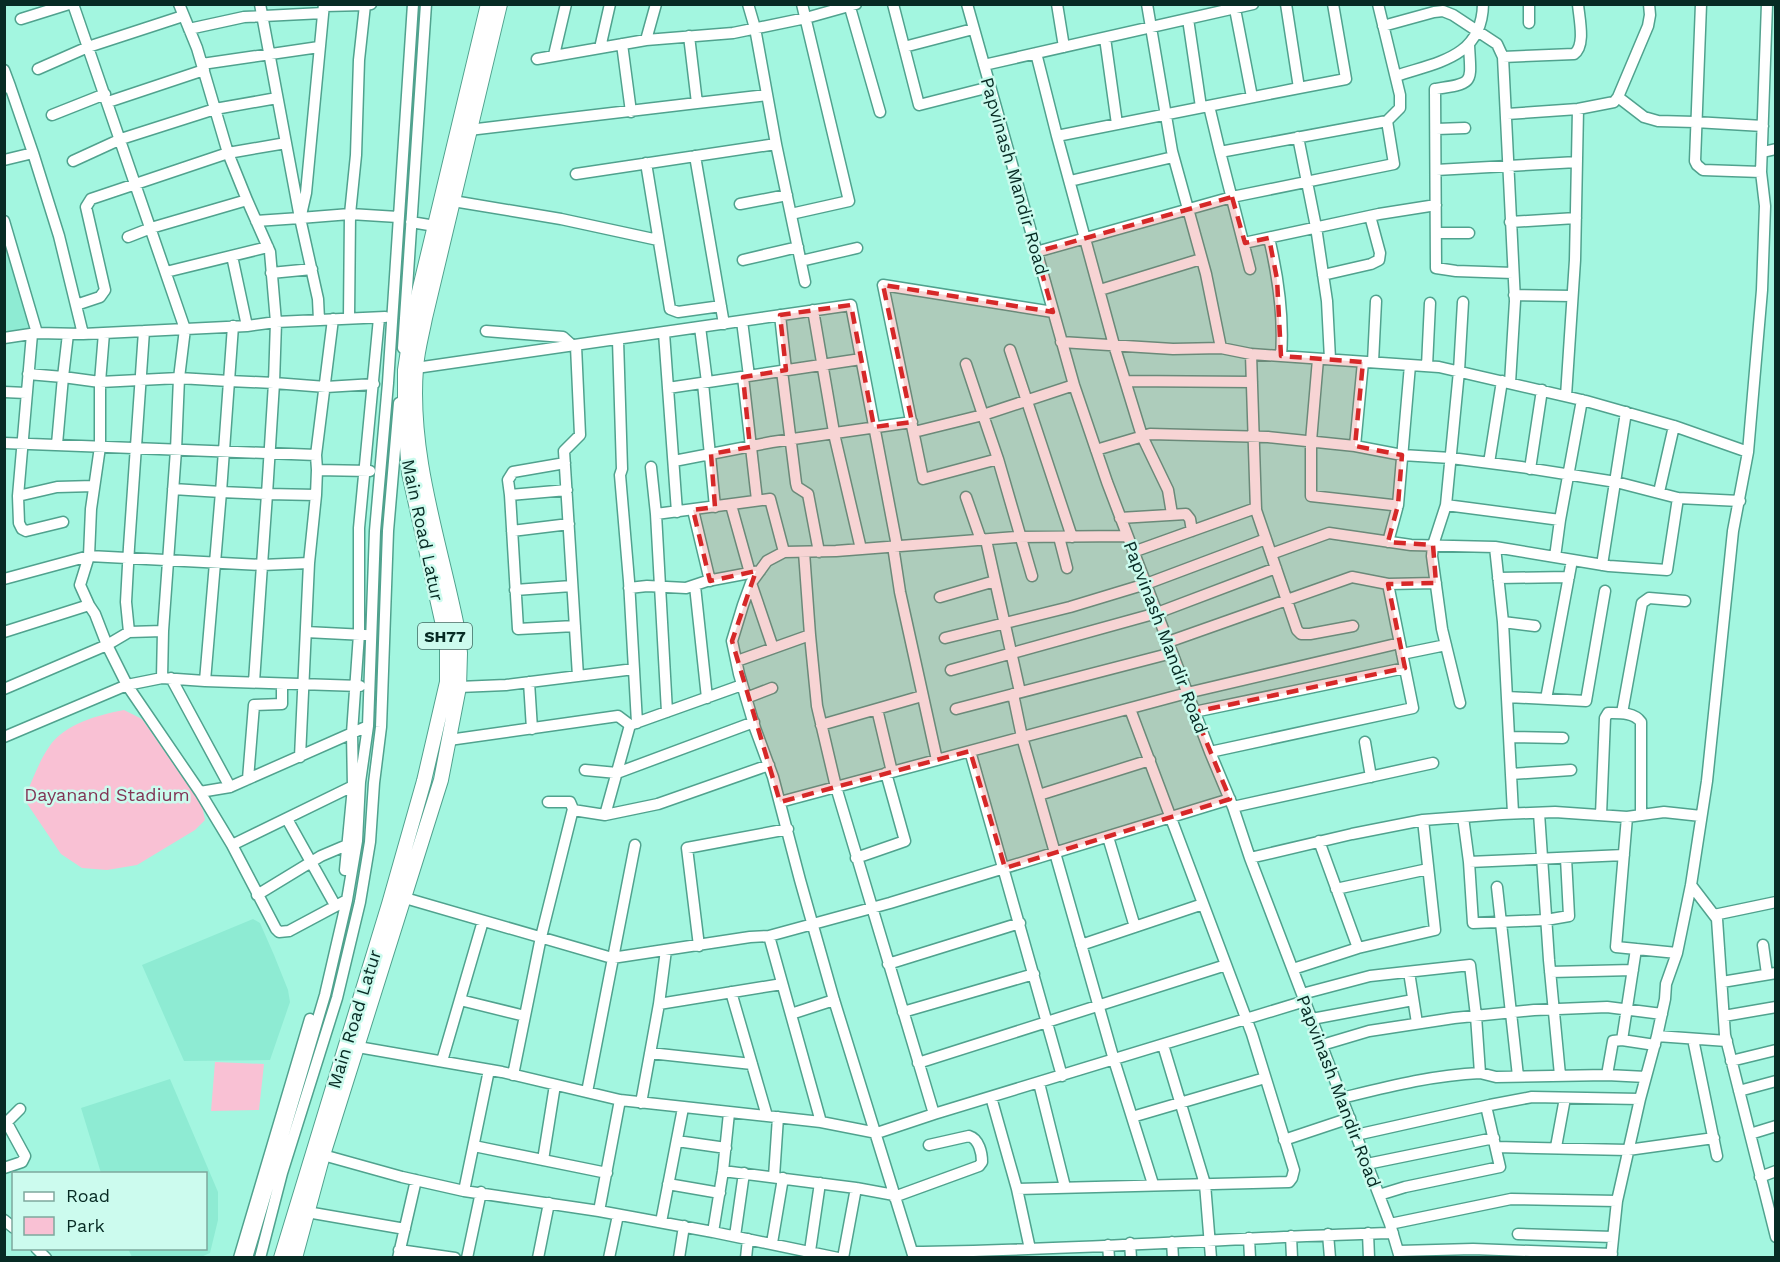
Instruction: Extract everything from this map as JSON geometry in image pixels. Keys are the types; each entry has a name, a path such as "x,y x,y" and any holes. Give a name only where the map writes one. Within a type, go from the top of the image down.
{"main road":[{"name":"Main Road Latur","path":"281,1257 392,893 424,781 447,682 447,643 409,473 405,420 407,370 414,317 488,4"},
{"name":"Main Road Latur","path":"414,317 453,201 500,4"},
{"name":"Main Road Latur","path":"300,1257 307,1212 323,1155 441,780 459,687 460,653 457,627 422,469 417,421 407,370"}],"street":[{"path":"21,19 69,4"},
{"path":"73,4 185,329 179,378 163,631 166,678 230,787"},
{"path":"179,4 203,67 228,153 268,247 271,273 276,322 274,383 254,682"},
{"path":"189,29 261,10 371,4"},
{"path":"247,1257 320,1012 352,843 357,784 368,726 375,531 413,4"},
{"path":"260,1257 282,1173 332,1016 360,902 366,862 384,687 388,531 393,472 414,317 411,222 426,4"},
{"path":"554,55 566,4"},
{"path":"600,48 610,4"},
{"path":"645,40 656,4"},
{"path":"748,4 755,28 776,144 805,282"},
{"path":"791,214 849,201 802,4"},
{"path":"893,4 919,105 990,87"},
{"name":"Papvinash Mandir Road","path":"967,4 1061,342 1096,450 1186,693 1232,803 1250,858 1400,1254"},
{"path":"1057,4 1064,47"},
{"path":"1147,4 1173,157 1206,274 1221,348"},
{"path":"984,65 1252,4"},
{"path":"1286,4 1299,88"},
{"path":"1057,136 1346,79 1333,4"},
{"path":"1220,152 1387,121 1400,108 1400,95 1378,4"},
{"path":"1396,76 1449,57 1469,45 1479,32 1483,4"},
{"path":"1529,4 1529,23"},
{"path":"1503,57 1574,54 1580,45 1578,4"},
{"path":"1506,114 1578,109 1610,104 1618,97 1648,26 1649,4"},
{"path":"1701,4 1695,160 1703,170 1761,172"},
{"path":"1400,1254 1473,1249 1612,1256 1617,1202 1628,1150 1656,1041 1666,984 1677,953 1691,885 1708,770 1733,531 1748,452 1762,290 1765,206 1761,172 1767,4"},
{"path":"349,318 350,214 356,155 359,60 365,5"},
{"path":"537,59 645,40 733,33 806,18 852,5 880,112"},
{"path":"300,218 306,193 324,8"},
{"path":"1235,9 1252,97"},
{"path":"261,10 300,218 318,299 319,320"},
{"path":"1383,26 1443,11 1497,44 1503,57 1514,296 1514,344 1489,463"},
{"path":"38,69 88,47 183,16"},
{"path":"1188,20 1205,107 1220,152 1251,269"},
{"path":"904,47 973,29"},
{"path":"689,36 697,103"},
{"path":"1105,38 1117,124"},
{"path":"622,44 631,112"},
{"path":"1469,45 1471,78 1460,86 1436,89 1436,268 1513,273"},
{"path":"52,115 203,67 268,53 319,47"},
{"path":"1036,53 1114,345 1142,436 1168,490 1172,514"},
{"path":"4,70 7,87 33,153 59,236 83,334"},
{"path":"469,130 767,94"},
{"path":"1618,97 1644,117 1658,121 1763,126"},
{"path":"72,161 121,140 215,110 277,98"},
{"path":"1566,396 1576,218 1578,109"},
{"path":"1036,252 1232,197 1394,164 1387,121"},
{"path":"1436,129 1465,128"},
{"path":"1298,137 1316,227 1327,301 1330,359"},
{"path":"76,305 100,297 105,290 87,213 87,203 91,199 228,153 286,143"},
{"path":"576,174 776,144"},
{"path":"1763,152 1776,149"},
{"path":"4,160 33,153"},
{"path":"695,156 724,324"},
{"path":"1070,181 1173,157"},
{"path":"1436,170 1577,162"},
{"path":"646,163 670,309 678,312 721,306"},
{"path":"740,204 787,195"},
{"path":"128,237 247,200"},
{"path":"453,201 561,219 657,240"},
{"path":"1244,243 1370,216 1437,205"},
{"path":"256,221 350,214 398,217"},
{"path":"1323,276 1379,260 1380,254 1370,216"},
{"path":"1510,222 1576,218"},
{"path":"4,221 34,334 21,443 19,523 26,531 63,522"},
{"path":"411,222 435,226"},
{"path":"1436,233 1469,233"},
{"path":"1269,238 1277,279 1282,336 1281,356"},
{"path":"166,272 268,247"},
{"path":"743,260 798,248"},
{"path":"801,261 857,248"},
{"path":"232,256 247,326"},
{"path":"1100,290 1201,260"},
{"path":"271,273 312,269"},
{"path":"998,459 923,479 883,285 1053,312"},
{"path":"1514,296 1572,296"},
{"path":"1355,446 1376,302"},
{"path":"1460,703 1446,645 1432,556 1433,545 1446,505 1463,302"},
{"path":"1426,366 1430,303"},
{"path":"388,372 851,304 895,546 900,592 937,760"},
{"path":"813,310 835,434 861,549"},
{"path":"780,315 790,440 796,483 797,487 808,494 819,552"},
{"path":"4,338 34,334 83,334 232,327 349,318 414,317"},
{"path":"357,784 352,733 359,634 359,528 379,318"},
{"path":"300,757 309,564 316,495 316,455 333,319"},
{"path":"742,321 750,447 757,500"},
{"path":"205,681 216,562 232,327"},
{"path":"700,327 715,507"},
{"path":"129,632 126,602 128,558 144,331"},
{"path":"486,331 562,337 575,346"},
{"path":"104,333 100,382 100,447 94,486 89,556 80,585 127,685 200,792 232,845 279,932 289,931 340,903"},
{"path":"664,333 677,512"},
{"path":"57,444 68,334"},
{"path":"605,815 634,724 634,669 620,475 622,469 618,340"},
{"path":"1061,342 1173,349 1221,348 1251,354 1426,366 1459,371 1626,412 1748,452"},
{"path":"575,346 580,435 564,451 578,676"},
{"path":"1010,350 1072,537"},
{"path":"1251,354 1256,508 1297,630 1301,634 1310,634 1353,626"},
{"path":"1318,358 1311,441 1311,496 1398,505"},
{"path":"668,388 861,359"},
{"path":"966,364 998,459 1032,576"},
{"path":"1388,542 1398,505 1410,365"},
{"path":"28,374 100,382 179,378 326,387 374,384"},
{"path":"1125,381 1252,382"},
{"path":"674,461 874,427 913,427 983,415 1074,385"},
{"path":"1530,469 1542,390"},
{"path":"4,392 26,393"},
{"path":"1555,557 1582,400"},
{"path":"1602,565 1626,412"},
{"path":"1659,492 1674,426"},
{"path":"1096,450 1150,434 1311,441 1402,455 1489,463 1616,482 1678,498 1740,501"},
{"path":"4,443 316,455"},
{"path":"565,463 513,472 508,480 518,629 574,626"},
{"path":"651,467 657,514 667,712"},
{"path":"317,470 409,473"},
{"path":"18,496 57,488 94,486"},
{"path":"173,489 316,495"},
{"path":"510,495 567,490"},
{"path":"966,496 983,540 1011,653 1022,737 1098,1006 1153,1184"},
{"path":"1271,554 1329,533 1411,545 1495,547 1602,565 1667,570 1678,498"},
{"path":"657,514 770,500 784,552"},
{"path":"731,505 754,576 773,648"},
{"path":"1446,505 1560,520"},
{"path":"1133,552 1256,508"},
{"path":"693,510 710,581"},
{"path":"1120,519 1186,514 1190,519 1192,531"},
{"path":"512,531 570,524"},
{"path":"1127,536 1019,537 819,552 784,552 767,561 754,576 732,640 742,685 788,829 834,1000 913,1255 1059,1252 1130,1243 1368,1233 1511,1199 1617,1202"},
{"path":"1059,537 1067,568"},
{"path":"945,638 1070,607 1146,584 1266,539"},
{"path":"1495,547 1503,622 1513,813"},
{"path":"804,552 810,636 821,725 856,858 934,1114"},
{"path":"4,579 89,556 262,565 309,564"},
{"path":"1546,699 1572,560"},
{"path":"951,670 1157,613 1276,568"},
{"path":"629,588 686,588 710,581 754,576"},
{"path":"1168,642 1286,598 1352,577 1388,584 1436,583"},
{"path":"1498,578 1569,577"},
{"path":"940,597 994,581"},
{"path":"1210,752 1413,708 1388,584"},
{"path":"515,590 572,586"},
{"path":"695,586 707,698"},
{"path":"1507,697 1586,701 1605,591"},
{"path":"1622,713 1642,603 1649,598 1685,601"},
{"path":"4,632 89,605"},
{"path":"1503,622 1535,626"},
{"path":"4,689 107,645 129,632 163,631"},
{"path":"306,632 372,636"},
{"path":"737,661 810,636"},
{"path":"780,802 1186,693 1401,649 1446,645"},
{"path":"956,709 1172,653"},
{"path":"1194,712 1405,668"},
{"path":"459,687 506,685 634,669"},
{"path":"4,737 127,685 166,678 384,687"},
{"path":"529,682 532,729"},
{"path":"248,779 254,705 282,704 282,684"},
{"path":"449,740 618,717 634,724 742,685"},
{"path":"746,698 772,688"},
{"path":"821,725 922,696"},
{"path":"856,858 905,840 877,709"},
{"path":"1017,1189 1289,1182 1294,1170 1246,1019 1130,709"},
{"path":"1601,816 1605,717 1608,713 1622,713 1637,717 1641,722 1641,815"},
{"path":"585,770 617,773 754,722"},
{"path":"200,792 230,787 368,726"},
{"path":"1509,737 1563,738"},
{"path":"1365,742 1371,777"},
{"path":"970,751 1005,868 1062,1076"},
{"path":"1039,795 1150,760"},
{"path":"405,898 612,958 769,936 1172,818 1232,803 1433,763"},
{"path":"573,810 605,815 658,804 769,765"},
{"path":"1511,774 1571,770"},
{"path":"232,845 357,784"},
{"path":"513,1075 541,937 573,810 570,802 548,801"},
{"path":"1250,858 1423,820 1513,813 1627,817 1664,812 1701,816"},
{"path":"1539,813 1560,1075"},
{"path":"1463,817 1473,922 1546,920 1569,916 1566,858"},
{"path":"1627,817 1616,946 1677,953"},
{"path":"239,1257 315,1005 340,903 311,862 287,819"},
{"path":"1293,969 1358,948 1435,930 1423,820"},
{"path":"699,946 687,848 788,829"},
{"path":"1108,837 1135,927"},
{"path":"1319,842 1358,948"},
{"path":"257,895 311,862 352,843"},
{"path":"587,1092 635,845"},
{"path":"1469,862 1624,855"},
{"path":"1336,889 1428,869"},
{"path":"1691,885 1717,919 1727,1041 1760,1177 1773,1215 1776,1237"},
{"path":"1497,887 1518,1076"},
{"path":"1714,915 1776,902"},
{"path":"1081,945 1203,904"},
{"path":"442,1061 483,921"},
{"path":"888,964 1020,923"},
{"path":"769,936 821,1122"},
{"path":"1722,982 1771,973 1763,945"},
{"path":"1622,1040 1636,949"},
{"path":"641,1103 651,1053 666,950"},
{"path":"918,1063 1226,965"},
{"path":"358,1047 489,1070 620,1100 821,1122 877,1133 1246,1019 1353,980 1470,965 1480,1073"},
{"path":"1550,972 1633,970"},
{"path":"1409,972 1417,1023"},
{"path":"903,1012 1034,974"},
{"path":"659,1004 782,984"},
{"path":"731,992 752,1064 773,1117 778,1178 772,1243"},
{"path":"460,1000 525,1016"},
{"path":"790,1014 834,1000"},
{"path":"1312,1019 1413,1000"},
{"path":"1322,1045 1369,1031 1510,1012 1607,1007 1662,1014"},
{"path":"1724,1016 1776,1007"},
{"path":"320,1012 332,1016"},
{"path":"1607,1075 1613,1041 1693,1039 1727,1041"},
{"path":"1693,1039 1717,1156"},
{"path":"1163,1045 1205,1184 1211,1257"},
{"path":"1731,1061 1776,1050"},
{"path":"651,1053 752,1064"},
{"path":"464,1191 489,1070"},
{"path":"1342,1098 1397,1084 1480,1073 1496,1077 1607,1075 1646,1077"},
{"path":"1132,1117 1180,1101 1265,1078"},
{"path":"1739,1091 1776,1081"},
{"path":"1039,1083 1065,1187"},
{"path":"543,1160 555,1085"},
{"path":"992,1097 1017,1189 1024,1252"},
{"path":"1356,1134 1532,1097 1640,1099"},
{"path":"1556,1147 1565,1098"},
{"path":"599,1211 620,1100"},
{"path":"1379,1195 1405,1187 1500,1167 1485,1106"},
{"path":"661,1222 683,1108"},
{"path":"4,1168 22,1162 25,1156 6,1124 20,1109"},
{"path":"713,1232 729,1113"},
{"path":"1284,1140 1350,1118"},
{"path":"1750,1134 1776,1126"},
{"path":"723,1171 856,1188 894,1196 979,1166 982,1162 978,1143 973,1137 929,1145"},
{"path":"1367,1164 1495,1142 1628,1150 1714,1138"},
{"path":"677,1141 726,1148"},
{"path":"474,1146 607,1173"},
{"path":"323,1155 464,1191 599,1211 838,1257"},
{"path":"1760,1177 1776,1171"},
{"path":"735,1236 744,1173"},
{"path":"416,1180 399,1254 455,1257"},
{"path":"810,1251 820,1183"},
{"path":"668,1184 720,1193"},
{"path":"843,1257 856,1188"},
{"path":"467,1257 481,1192"},
{"path":"538,1257 549,1203"},
{"path":"307,1212 405,1228"},
{"path":"609,1257 618,1215"},
{"path":"679,1257 684,1226"},
{"path":"1368,1233 1369,1257"},
{"path":"1328,1234 1330,1257"},
{"path":"1518,1234 1613,1237"},
{"path":"1291,1236 1292,1257"},
{"path":"1249,1238 1251,1257"},
{"path":"746,1257 748,1239"},
{"path":"1172,1242 1173,1257"},
{"path":"1130,1243 1131,1257"},
{"path":"1108,1245 1109,1257"}],"highlighted area":[{"path":"1232,197 1245,243 1269,238 1277,279 1281,356 1363,362 1355,446 1402,455 1398,505 1388,542 1433,545 1436,583 1388,584 1405,668 1194,712 1230,799 1005,868 970,751 780,802 732,641 756,571 710,581 693,510 715,507 711,454 750,447 743,377 786,370 780,315 851,305 874,427 912,422 883,285 1053,312 1036,252"}],"shaded area":[{"path":"4,221 37,333 5,335"},
{"path":"253,919 260,923 288,990 290,1002 270,1060 184,1061 142,965"},
{"path":"170,1079 218,1192 218,1220 210,1253 201,1257 132,1257 128,1250 207,1250 207,1172 101,1172 81,1108"}],"green space":[{"name":"Dayanand Stadium","path":"124,710 142,719 202,805 205,820 195,830 137,865 107,870 82,868 61,854 24,799 42,759 55,739 82,722"},
{"path":"215,1062 264,1064 259,1110 211,1111"}]}
